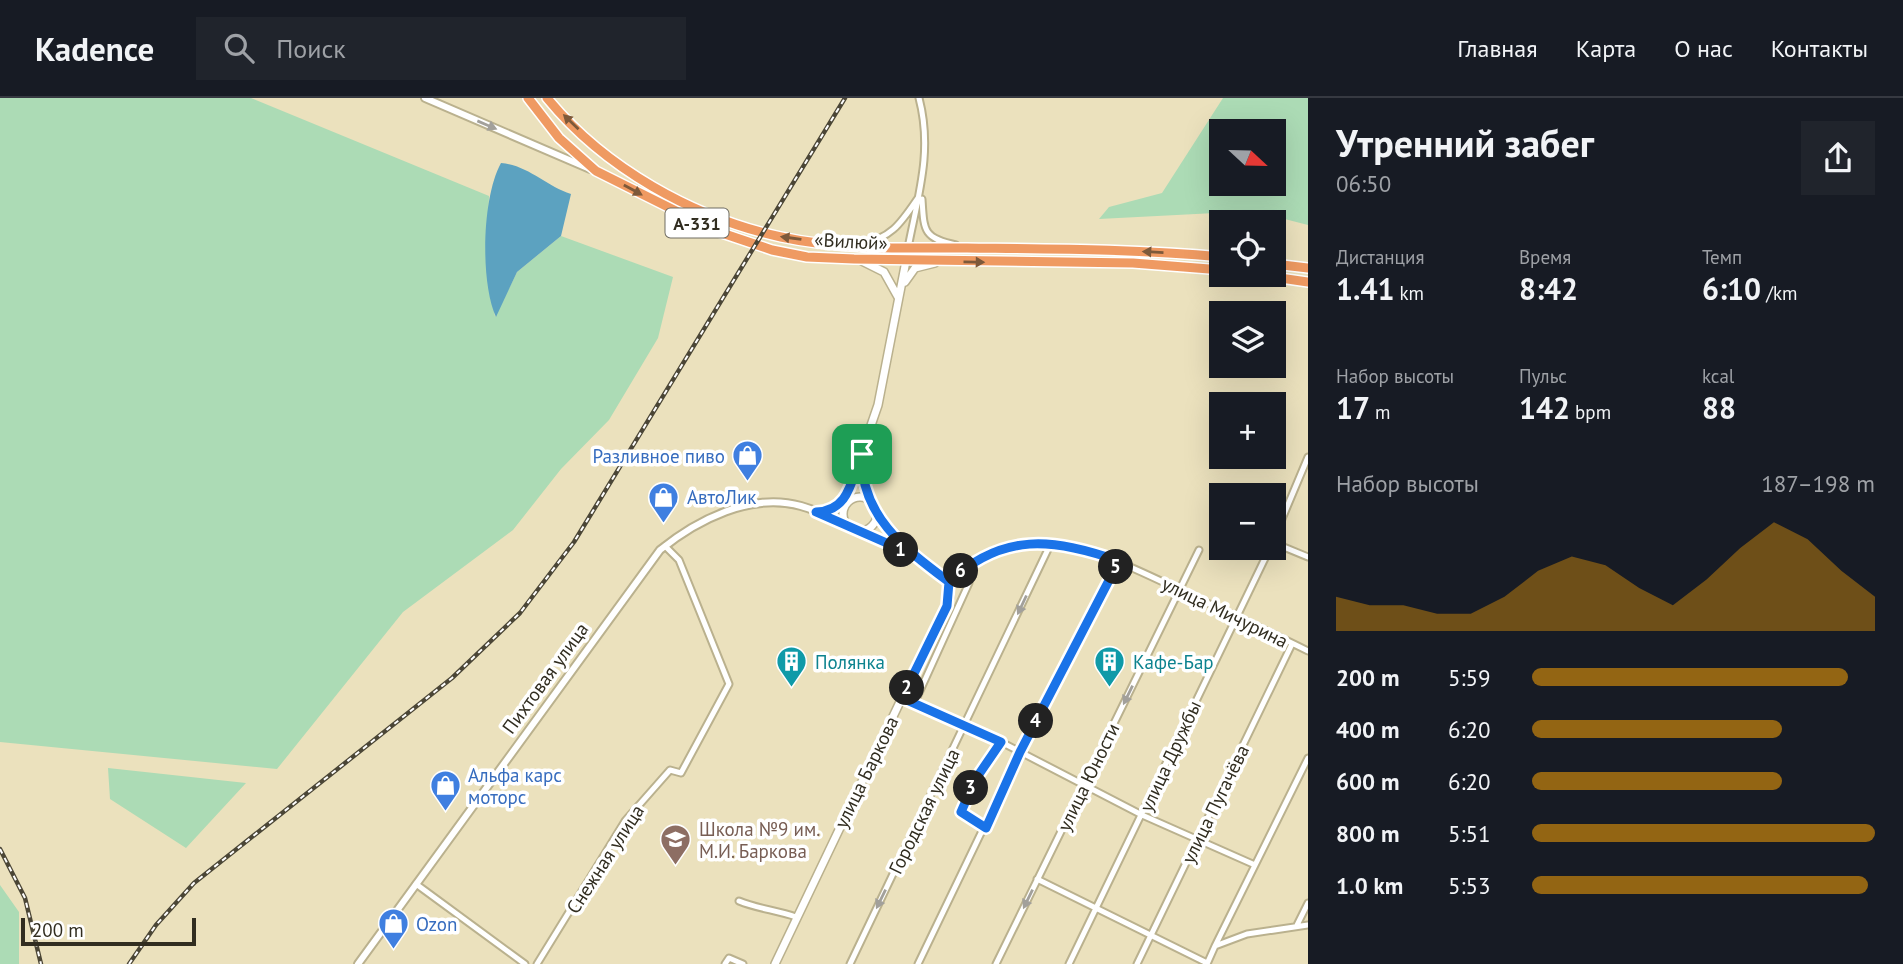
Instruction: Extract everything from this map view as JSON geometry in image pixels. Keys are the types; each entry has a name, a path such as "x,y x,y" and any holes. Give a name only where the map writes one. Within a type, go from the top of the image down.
{"highway":[{"name":"«Вилюй»","path":"528,98 559,138 596,171 677,214 750,244 807,257 906,261 1133,263 1209,269"},
{"name":"«Вилюй»","path":"547,98 609,157 652,185 691,206 735,224 784,237 908,248 1130,250 1209,256"},
{"path":"906,261 908,248"},
{"path":"1286,265 1308,268"},
{"path":"1286,279 1308,282"}],"main road":[{"path":"854,259 884,272 895,287 900,303"},
{"path":"900,303 906,261"},
{"path":"914,555 846,525 845,501 878,405 905,281 915,268 945,261"},
{"path":"862,454 863,485 876,512 914,555 949,582"},
{"path":"845,501 858,496 870,502"},
{"path":"858,531 873,527 876,512"},
{"name":"улица Баркова","path":"775,964 947,606 949,582"}],"street":[{"path":"425,98 596,171"},
{"path":"908,248 921,192 926,141 919,98"},
{"path":"852,245 888,236 901,224 921,192"},
{"path":"921,192 924,226 931,238 968,248"},
{"path":"1286,511 1308,457"},
{"path":"816,512 834,509 845,501"},
{"name":"Пихтовая улица","path":"358,964 653,558 665,546 702,522 740,508 776,503 802,506 846,525"},
{"name":"улица Мичурина","path":"949,582 968,564 1009,547 1051,543 1077,546 1119,561 1308,652"},
{"name":"Городская улица","path":"850,964 1051,543"},
{"name":"Снежная улица","path":"537,964 625,821 670,770 681,773 729,684 679,560 665,546"},
{"path":"1286,547 1308,557"},
{"name":"улица Юности","path":"996,964 1199,550"},
{"name":"улица Дружбы","path":"1069,964 1263,560"},
{"path":"919,964 1020,752 1119,561"},
{"path":"914,704 969,583 968,564"},
{"name":"улица Пугачёва","path":"1137,964 1292,644"},
{"path":"902,698 1001,742 1142,815 1255,865"},
{"path":"986,828 961,812 975,780 1001,742"},
{"path":"1038,879 1207,964 1308,758"},
{"path":"416,884 525,964"},
{"path":"739,901 759,910 781,911 796,917"},
{"path":"1297,925 1308,904"},
{"path":"1215,946 1247,934 1308,925"},
{"path":"725,964 729,958 743,964"}],"green space":[{"path":"0,98 251,98 489,196 487,258 495,317 517,272 561,236 673,277 658,338 609,420 561,469 513,530 403,612 277,769 0,742"},
{"path":"1223,98 1308,98 1308,225 1286,219 1286,210 1209,210 1209,213 1099,219 1109,207 1162,193 1209,120 1209,196 1286,196 1286,119 1210,119"},
{"path":"108,768 246,783 186,848 110,799"},
{"path":"0,885 19,912 19,964 0,964"}],"water":[{"path":"501,163 520,168 571,194 561,236 517,272 496,317 487,283 485,240 490,196"}],"railway":[{"path":"129,964 156,925 194,883 452,678 520,613 574,542 845,98"},
{"path":"0,849 25,898 41,964"}],"place":[{"name":"Разливное пиво","path":"748,483"},
{"name":"АвтоЛик","path":"664,524"},
{"name":"Полянка","path":"792,689"},
{"name":"Кафе-Бар","path":"1110,689"},
{"name":"Альфа карс моторс","path":"445,813"},
{"name":"Школа №9 им. М.И. Баркова","path":"676,867"},
{"name":"Ozon","path":"393,951"}],"route":[{"path":"862,454 845,501 834,509 816,512 914,555 949,582 950,597 947,606 902,698 1001,742 975,780 961,812 986,828 1020,752 1119,561 1077,546 1027,544 981,557 968,564 949,582 932,569 914,555 881,520 865,492 861,475 862,454"}]}
